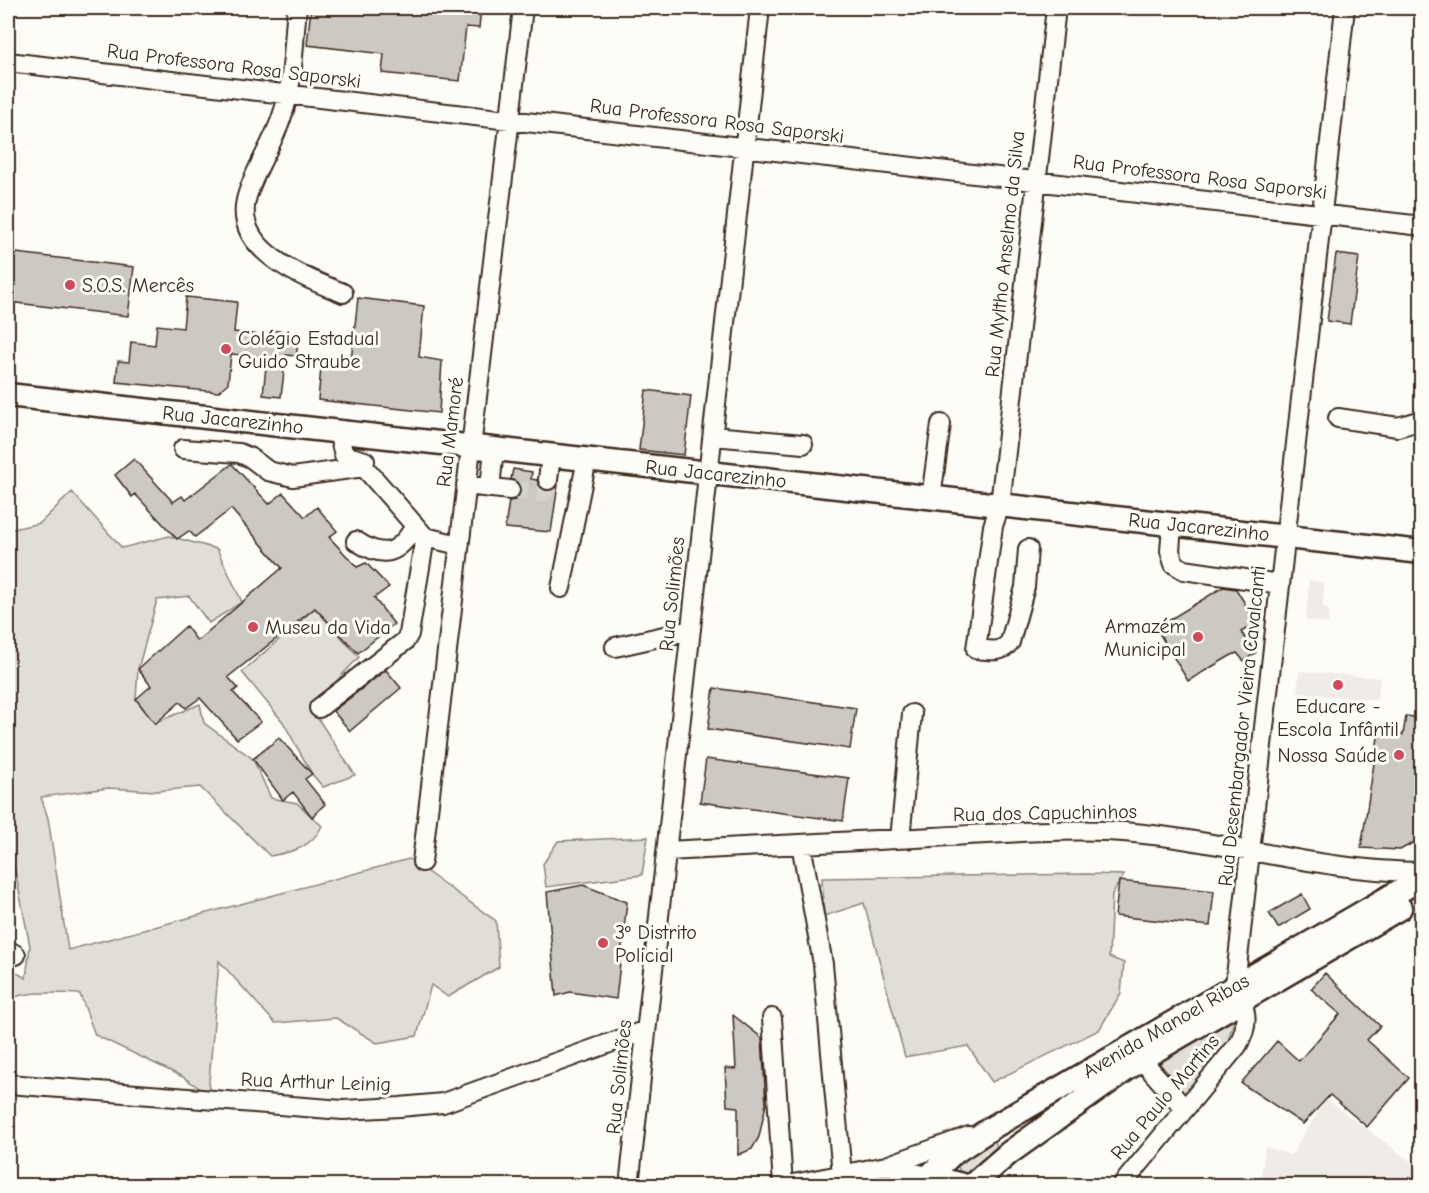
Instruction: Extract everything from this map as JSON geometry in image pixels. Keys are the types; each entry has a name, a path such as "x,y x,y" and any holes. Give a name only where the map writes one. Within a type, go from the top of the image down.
{"main road":[{"name":"Rua Jacarezinho","path":"8,395 1422,552"},
{"name":"Avenida Manoel Ribas","path":"971,1185 1009,1153 1142,1059 1239,993 1422,878"},
{"name":"Avenida Manoel Ribas","path":"923,1181 952,1154 993,1127 1422,895"},
{"path":"993,1127 1000,1133 1009,1153"},
{"path":"923,1181 966,1185"}],"street":[{"path":"297,8 288,94 275,134 250,186 245,202 245,217 250,233 268,255 299,276 343,293"},
{"name":"Rua Mamoré","path":"422,862 523,8"},
{"name":"Rua Solimões","path":"629,1185 760,8"},
{"name":"Rua Myltho Anselmo da Silva","path":"1028,549 1025,587 1010,642 1005,648 997,651 976,649 993,526 1000,505 1056,8"},
{"name":"Rua Desembargador Vieira Cavalcanti","path":"1239,993 1250,852 1345,8"},
{"name":"Rua Professora Rosa Saporski","path":"8,62 1422,226"},
{"path":"1338,418 1398,427 1422,420"},
{"path":"931,498 941,424"},
{"path":"338,432 344,454 365,461 364,467"},
{"path":"713,436 803,444"},
{"path":"183,449 239,453 282,477 364,467"},
{"path":"490,488 494,449"},
{"path":"548,480 550,455"},
{"path":"561,588 588,459"},
{"path":"364,467 420,531 459,545"},
{"path":"466,485 510,490"},
{"path":"1172,524 1170,550 1174,564 1184,570 1280,584"},
{"path":"356,542 373,552 384,553 420,531"},
{"path":"320,708 405,641 409,634 420,531"},
{"path":"615,647 691,630"},
{"path":"900,839 912,714"},
{"name":"Rua dos Capuchinhos","path":"666,851 1106,831 1161,836 1250,852 1392,872 1422,872"},
{"path":"801,844 823,964 842,1175"},
{"name":"Rua Paulo Martins","path":"1121,1185 1242,1039 1247,1017 1239,993"},
{"path":"772,1018 783,1185 886,1166 993,1127"},
{"name":"Rua Arthur Leinig","path":"8,1084 343,1110 400,1107 443,1103 646,1030"},
{"path":"1142,1059 1184,1108"},
{"path":"886,1166 923,1181"}],"shaded area":[{"path":"72,492 122,548 169,536 217,549 242,602 209,623 189,596 157,600 138,669 136,699 155,723 200,704 204,723 253,759 271,798 297,803 322,826 307,844 286,853 270,856 200,787 156,791 108,788 41,797 48,818 68,950 409,859 496,921 499,967 448,997 431,985 417,1036 377,1043 336,1018 275,1023 219,961 208,1094 183,1077 95,1035 80,994 32,994 22,995 8,1001 8,968 26,978 30,946 8,835 8,530 40,523"},
{"path":"1309,580 1324,583 1323,606 1329,610 1328,624 1306,620"},
{"path":"315,608 359,657 311,708 355,775 323,787 312,774 283,722 242,672"},
{"name":"Educare - Escola Infântil","path":"1299,671 1380,678 1377,700 1297,693"},
{"path":"648,837 642,875 546,887 543,864 558,841"},
{"path":"1124,875 1112,894 1109,957 1124,963 1121,993 1099,1030 992,1082 968,1046 905,1057 864,903 824,916 822,878"},
{"path":"1234,1020 1227,1044 1185,1095 1158,1061"},
{"path":"1326,1099 1421,1169 1420,1185 1260,1186 1265,1147 1291,1155"},
{"path":"994,1138 998,1150 966,1175 959,1170 957,1164 959,1159"}],"building":[{"path":"311,8 481,8 479,28 466,27 460,81 382,73 384,54 307,45"},
{"name":"S.O.S. Mercês","path":"8,252 134,267 128,316 8,302"},
{"path":"1336,254 1359,257 1350,324 1327,321"},
{"name":"Colégio Estadual Guido Straube","path":"186,297 237,302 234,332 269,336 270,330 288,332 287,343 298,344 296,356 286,355 281,397 263,395 267,357 231,354 228,383 218,392 116,382 118,361 129,362 131,342 155,345 157,325 183,328"},
{"path":"358,298 424,306 419,357 442,361 439,413 318,400 322,357 351,361"},
{"path":"646,390 691,396 684,455 639,450"},
{"path":"134,459 173,502 182,496 185,500 232,464 269,504 283,493 305,517 317,507 337,531 329,537 357,567 366,563 389,587 374,598 394,624 358,653 315,608 228,677 238,688 233,692 261,722 237,739 200,698 186,708 180,702 155,724 136,699 151,686 138,669 186,626 197,641 282,568 231,509 195,537 189,531 177,539 135,494 132,497 115,475"},
{"path":"513,469 532,472 531,479 537,480 541,489 546,491 553,490 558,485 551,532 505,528 509,501 515,500 521,492 520,485 511,479"},
{"name":"Armazém Municipal","path":"1223,587 1236,589 1257,623 1241,632 1256,652 1244,661 1237,653 1188,681 1156,628"},
{"path":"386,670 401,688 350,731 333,711"},
{"path":"714,688 856,708 850,749 708,729"},
{"path":"1406,716 1422,718 1422,838 1400,850 1361,848 1379,731 1403,735"},
{"path":"279,738 312,774 305,779 325,804 312,817 293,792 283,800 253,759"},
{"path":"706,759 849,778 843,821 700,802"},
{"path":"1119,881 1214,891 1210,926 1115,916"},
{"name":"3º Distrito Policial","path":"583,885 627,902 616,999 570,992 556,996 547,892"},
{"path":"1302,894 1310,909 1278,928 1269,913"},
{"path":"1325,973 1380,1026 1367,1040 1409,1078 1367,1127 1330,1095 1303,1124 1241,1083 1277,1041 1299,1061 1340,1014 1311,989"},
{"path":"733,1015 762,1038 766,1104 759,1137 752,1149 738,1155 738,1107 727,1106 725,1068 736,1069"}],"tunnel":[{"path":"510,490 542,493 546,490 548,480"}],"place":[{"name":"S.O.S. Mercês","path":"70,285"},
{"name":"Colégio Estadual Guido Straube","path":"226,349"},
{"name":"Museu da Vida","path":"253,627"},
{"name":"Armazém Municipal","path":"1198,637"},
{"name":"Educare - Escola Infântil","path":"1338,685"},
{"name":"Nossa Saúde","path":"1399,755"},
{"name":"3º Distrito Policial","path":"603,943"}]}
